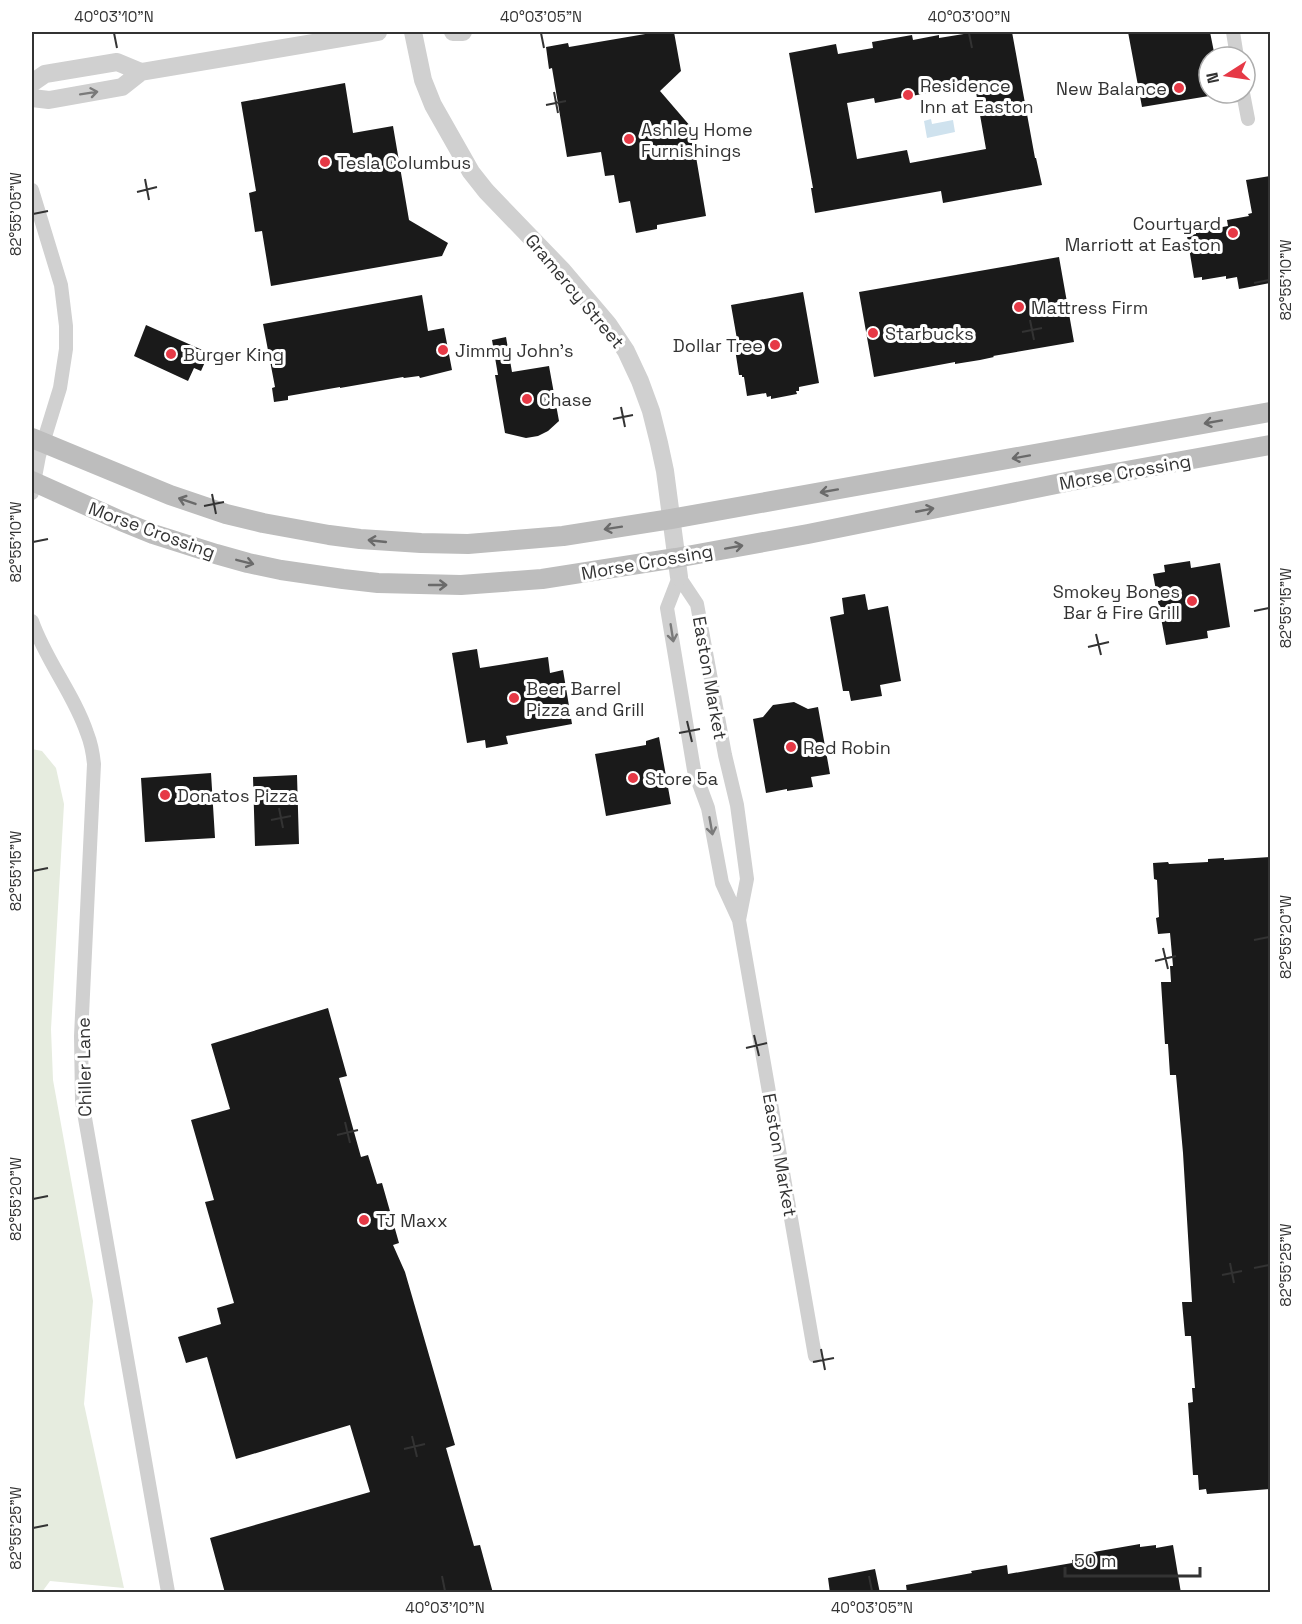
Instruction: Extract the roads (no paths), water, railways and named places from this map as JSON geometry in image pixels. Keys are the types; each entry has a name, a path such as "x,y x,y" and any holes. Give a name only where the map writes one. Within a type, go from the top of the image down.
{"main road":[{"name":"Morse Crossing","path":"37,440 140,484 226,514 294,529 360,539 421,543 485,543 563,536 671,519 1270,412"},
{"name":"Morse Crossing","path":"34,480 121,521 163,537 248,562 312,576 378,583 489,584 678,568 808,534 1071,481 1270,445"}],"street":[{"path":"32,98 49,100 122,87 141,72 378,32"},
{"name":"Gramercy Street","path":"413,32 423,80 434,105 471,172 486,191 563,271 608,324 626,351 651,411 664,471 678,568"},
{"path":"453,32 463,32"},
{"path":"32,83 45,75 117,62 141,72"},
{"path":"1246,105 1248,119"},
{"path":"32,190 61,285 66,326 64,369 60,388 37,440 34,480"},
{"name":"Easton Market","path":"678,568 697,604 724,755 737,805 747,879 739,920"},
{"name":"Easton Market","path":"678,568 668,608 694,770 708,808 722,883 739,920 815,1356"},
{"name":"Chiller Lane","path":"32,621 43,649 87,732 94,764 81,1036 82,1101 168,1593"}],"water":[{"path":"931,119 932,124 953,120 955,132 927,138 924,121"}],"place":[{"name":"New Balance","path":"1179,88"},
{"name":"Residence Inn at Easton","path":"908,95"},
{"name":"Ashley Home Furnishings","path":"629,139"},
{"name":"Tesla Columbus","path":"325,162"},
{"name":"Courtyard Marriott at Easton","path":"1233,233"},
{"name":"Mattress Firm","path":"1019,307"},
{"name":"Starbucks","path":"873,333"},
{"name":"Dollar Tree","path":"775,345"},
{"name":"Jimmy John's","path":"443,350"},
{"name":"Burger King","path":"171,354"},
{"name":"Chase","path":"527,399"},
{"name":"Smokey Bones Bar & Fire Grill","path":"1192,601"},
{"name":"Beer Barrel Pizza and Grill","path":"514,698"},
{"name":"Red Robin","path":"791,747"},
{"name":"Store 5a","path":"633,778"},
{"name":"Donatos Pizza","path":"165,795"},
{"name":"TJ Maxx","path":"364,1220"}]}
